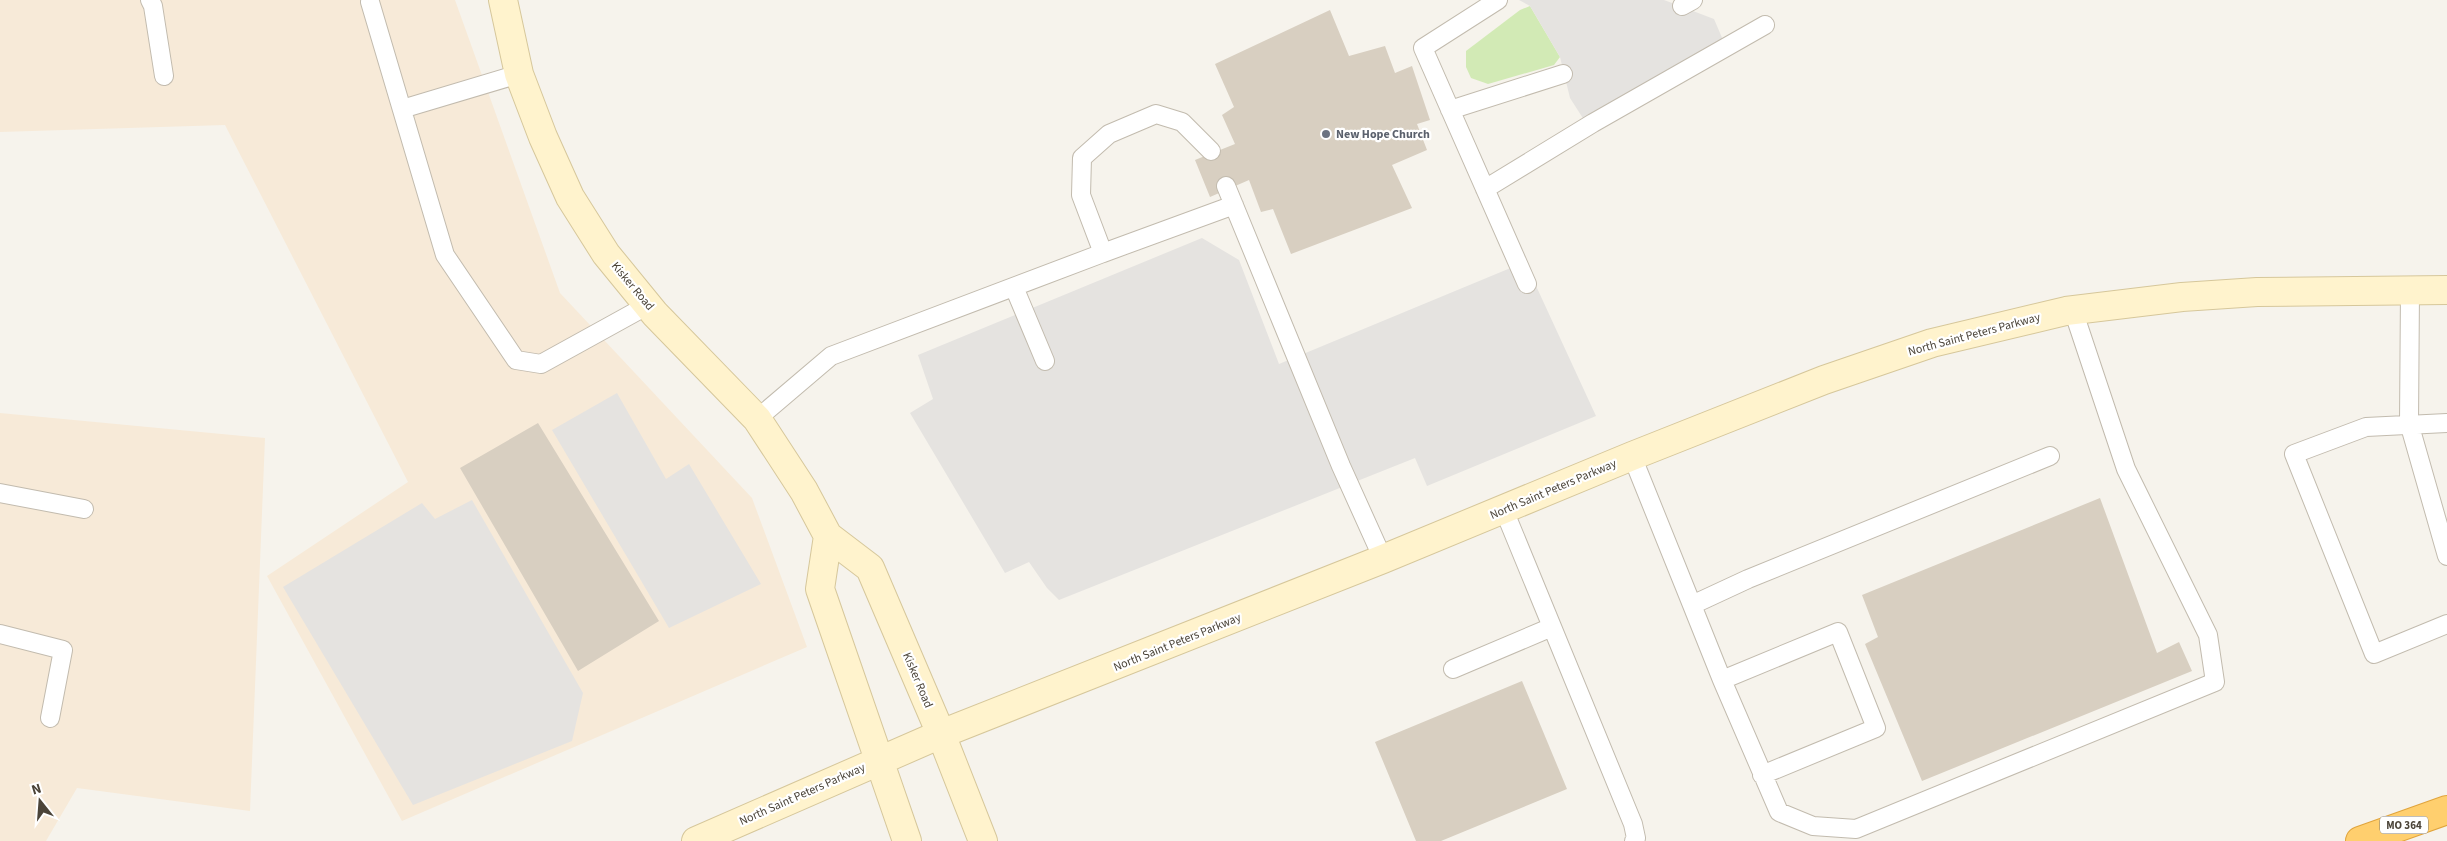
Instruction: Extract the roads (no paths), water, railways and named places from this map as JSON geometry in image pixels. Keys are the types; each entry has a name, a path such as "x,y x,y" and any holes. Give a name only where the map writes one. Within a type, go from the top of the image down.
{"highway":[{"name":"MO 364","path":"2360,841 2447,810"}],"main road":[{"name":"Kisker Road","path":"503,0 519,74 543,137 570,197 606,254 648,305 757,419 804,491 828,536 870,568 941,734 983,841"},
{"name":"North Saint Peters Parkway","path":"696,841 941,734 1383,559 1632,456 1824,380 1932,343 2073,310 2182,297 2248,293 2447,290"},
{"path":"828,536 820,589 907,841"}],"lane":[{"path":"150,0 153,6 164,76"},
{"path":"1498,0 1423,48 1527,284"},
{"path":"370,2 445,255 516,360 541,364 648,305"},
{"path":"1485,189 1593,123 1765,25"},
{"path":"402,109 519,74"},
{"path":"1450,110 1563,74"},
{"path":"1104,253 1081,195 1082,158 1109,134 1156,114 1182,122 1212,151"},
{"path":"1226,186 1341,466 1383,559"},
{"path":"757,419 831,356 1234,205"},
{"path":"1014,287 1045,361"},
{"path":"2410,290 2410,423 2447,556"},
{"path":"1632,456 1722,680 1779,812 1813,826 1856,829 2215,682 2208,635 2126,470 2073,310"},
{"path":"2447,423 2410,423 2366,427 2294,454 2374,654 2447,624"},
{"path":"1692,605 1748,579 2050,456"},
{"path":"0,492 84,509"},
{"path":"1504,510 1633,824 1636,838 1634,841"},
{"path":"1452,669 1552,627"},
{"path":"1722,680 1838,632 1876,728 1762,775"},
{"path":"0,634 63,650 50,718"}],"place":[{"name":"New Hope Church","path":"1326,134"}]}
